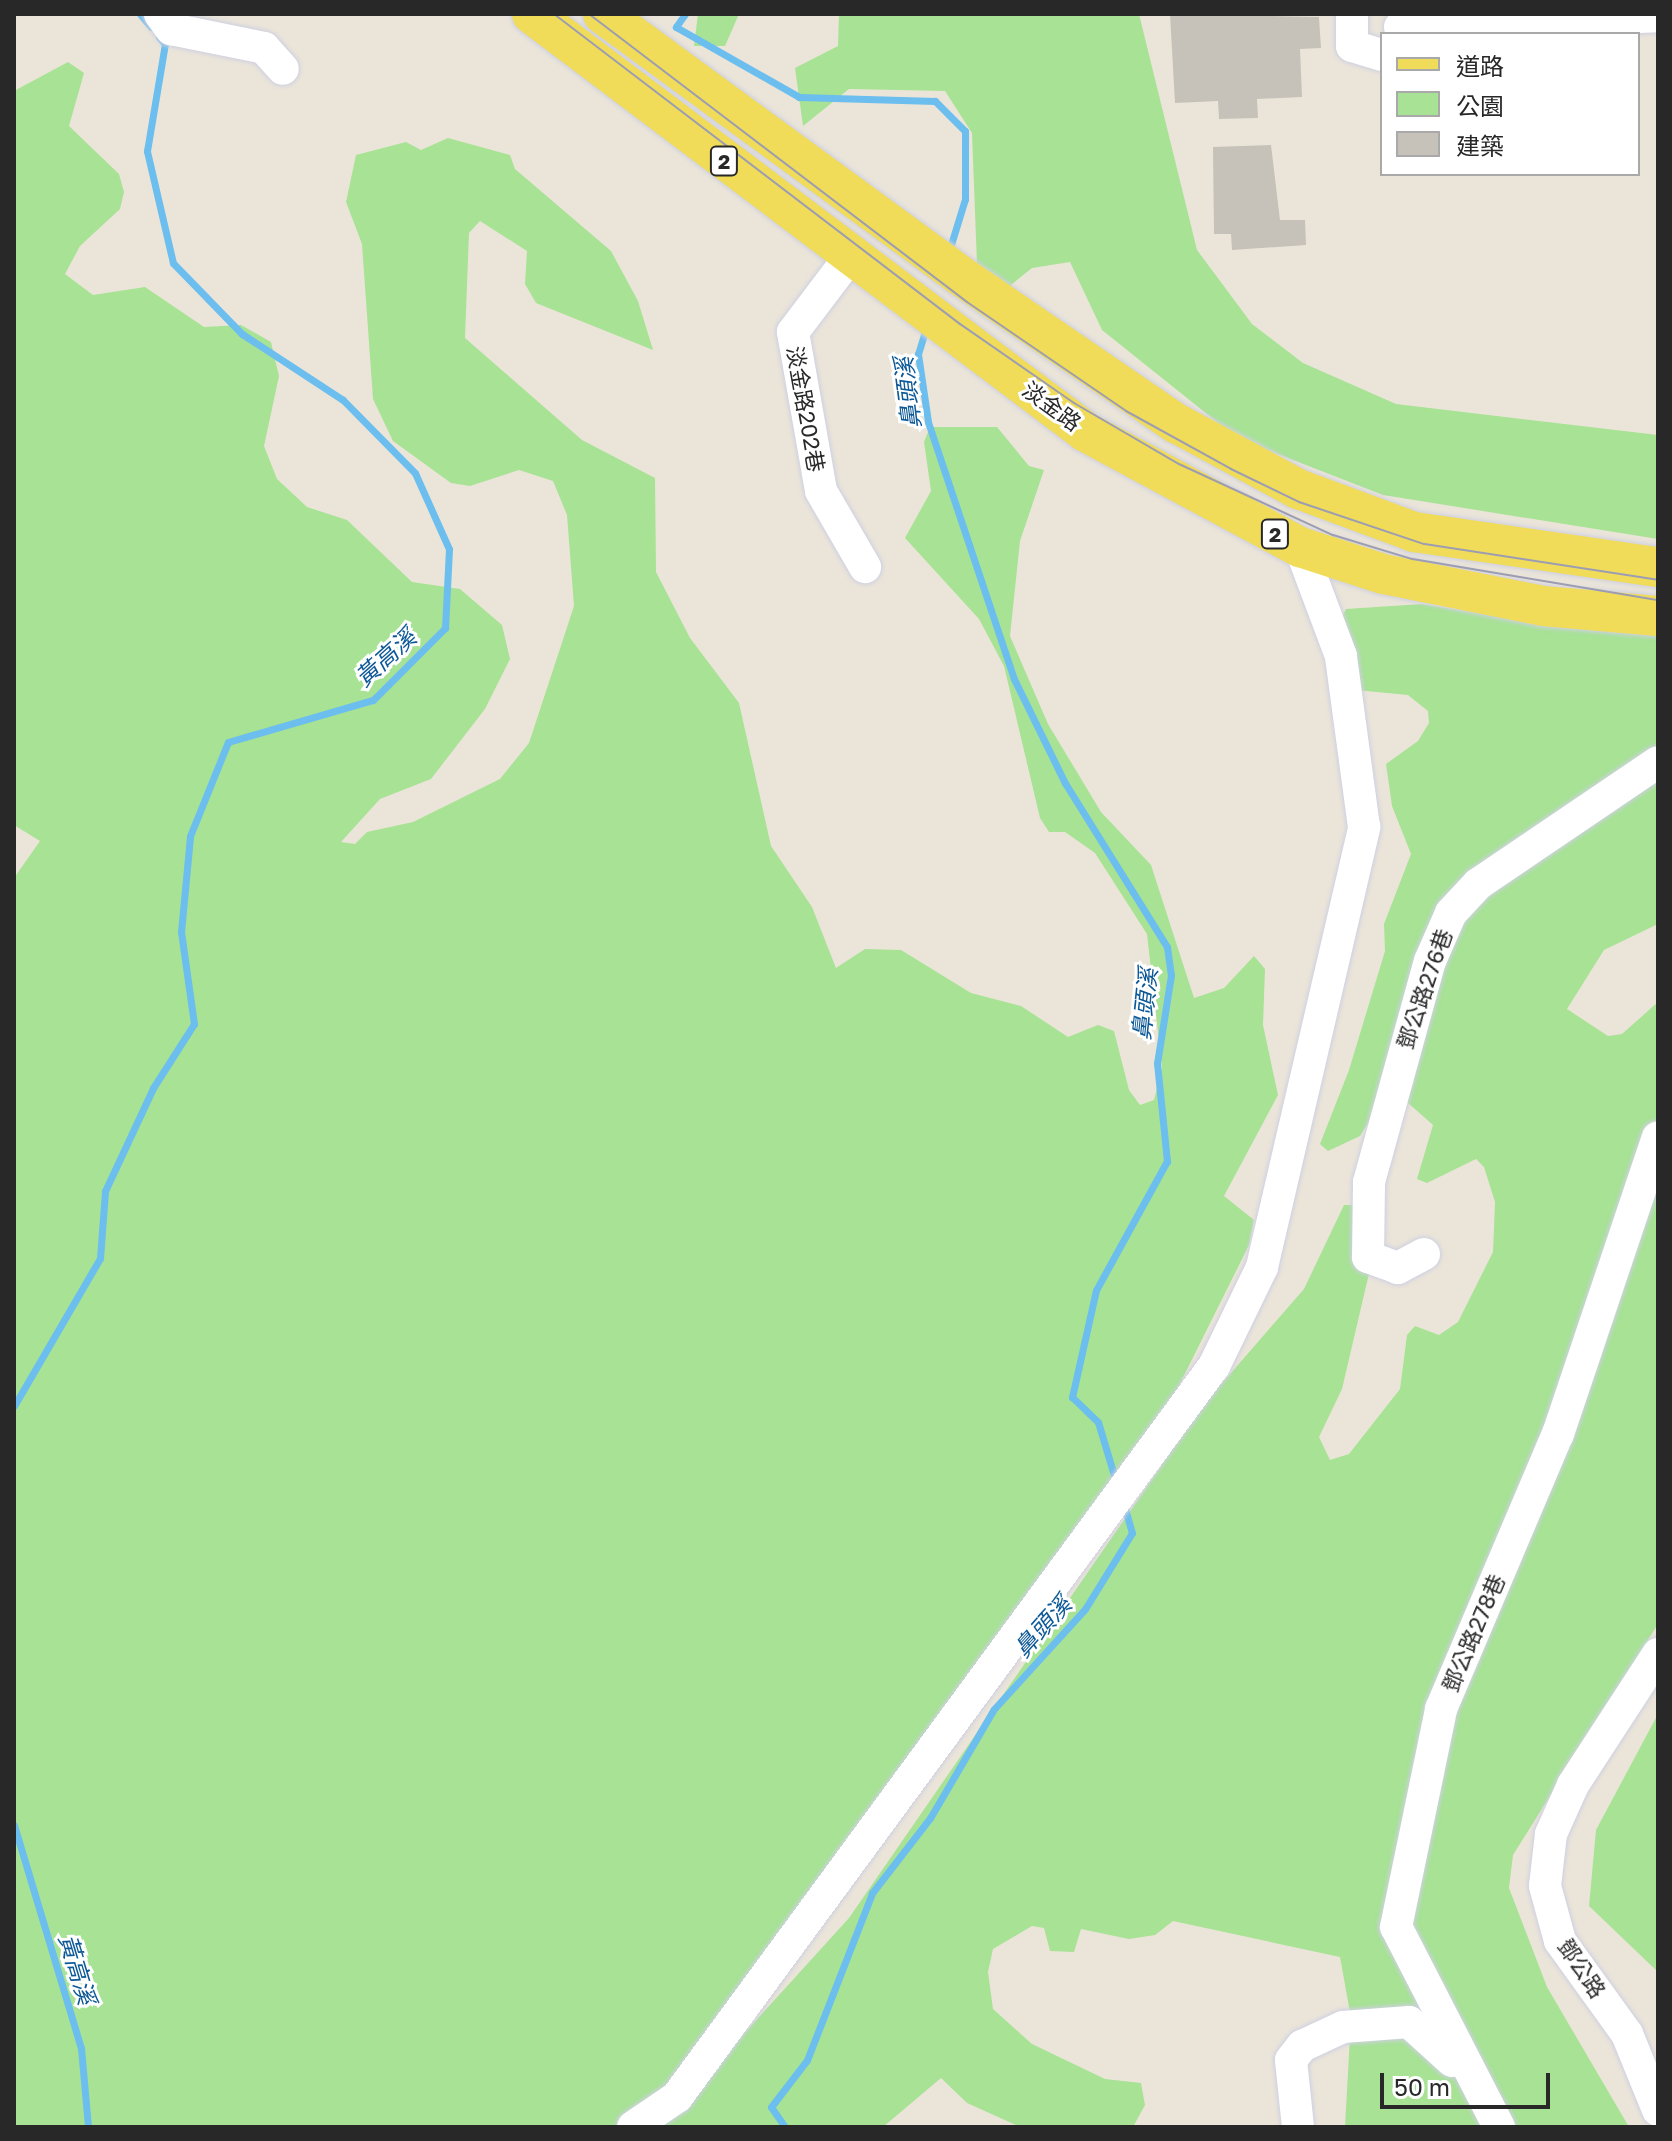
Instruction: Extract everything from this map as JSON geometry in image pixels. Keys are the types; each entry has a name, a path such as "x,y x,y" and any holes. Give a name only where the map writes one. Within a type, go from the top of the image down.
{"main road":[{"name":"淡金路","path":"532,14 849,258 1086,432 1300,547 1383,574 1528,603 1658,616"},
{"name":"2","path":"603,14 945,265 1176,423 1298,489 1414,532 1658,567"}],"street":[{"path":"160,14 171,29 264,48 283,69"},
{"path":"1352,14 1352,46 1380,54"},
{"path":"1398,25 1658,16"},
{"name":"淡金路202巷","path":"849,258 793,332 821,491 865,567"},
{"path":"633,2127 677,2097 1214,1366 1262,1267 1364,827 1341,656 1300,547"},
{"name":"鄧公路276巷","path":"1424,1254 1398,1268 1368,1257 1369,1182 1426,975 1451,913 1478,884 1658,762"},
{"name":"鄧公路278巷","path":"1499,2127 1396,1927 1441,1709 1558,1434 1658,1137"},
{"name":"鄧公路","path":"1658,1654 1573,1785 1551,1834 1545,1886 1560,1941 1627,2034 1658,2110"},
{"path":"1298,2127 1288,2076 1296,2053 1343,2027 1386,2019 1409,2022 1434,2039 1483,2098"}],"green space":[{"path":"698,14 739,14 725,46 694,46"},
{"path":"839,14 1139,14 1197,250 1252,324 1303,363 1396,404 1658,435 1658,539 1383,495 1237,438 1102,330 1070,262 1032,268 1007,288 977,264 972,133 945,91 849,89 803,126 795,68 838,46"},
{"path":"68,62 84,73 69,126 119,174 124,192 120,209 80,246 65,274 93,295 145,287 204,327 241,325 271,342 279,376 264,446 277,479 307,507 347,520 412,582 460,589 502,625 510,659 485,709 431,779 380,799 341,842 355,844 367,832 413,822 500,779 529,743 574,606 567,515 553,481 519,470 470,486 451,483 393,441 373,399 362,244 346,202 356,155 406,142 421,150 448,138 510,155 515,169 611,251 638,301 653,350 536,303 525,284 527,251 480,221 469,233 465,338 582,440 655,478 656,572 690,638 739,703 771,846 812,907 836,968 865,949 901,950 971,993 1021,1006 1068,1037 1098,1025 1114,1031 1129,1090 1140,1105 1154,1100 1162,1068 1147,934 1095,853 1065,832 1049,832 1040,818 1004,666 979,619 905,538 931,491 924,442 930,427 997,427 1029,466 1044,470 1020,541 1010,636 1048,724 1101,812 1151,865 1194,998 1224,988 1254,956 1265,969 1263,1025 1278,1095 1224,1196 1254,1220 1249,1245 1126,1492 636,2127 14,2127 14,878 40,841 14,825 14,91"},
{"path":"1422,604 1560,627 1658,632 1658,924 1604,950 1567,1009 1608,1036 1622,1034 1658,1002 1658,1624 1513,1855 1509,1888 1547,1987 1629,2127 1345,2127 1351,2018 1340,1957 1173,1921 1155,1935 1129,1939 1081,1929 1074,1952 1050,1951 1044,1928 1032,1926 993,1949 988,1972 993,2009 1032,2044 1105,2079 1141,2083 1145,2105 1133,2127 1020,2127 967,2103 941,2078 883,2127 659,2127 849,1918 1204,1404 1304,1289 1344,1205 1356,1205 1371,1265 1342,1389 1319,1437 1330,1460 1349,1454 1400,1389 1407,1335 1415,1326 1439,1335 1458,1322 1493,1252 1495,1202 1484,1167 1476,1159 1427,1183 1417,1179 1433,1125 1390,1087 1360,1136 1328,1151 1320,1144 1349,1070 1385,951 1384,924 1411,854 1392,806 1386,764 1418,741 1429,723 1428,711 1408,695 1356,690 1341,619 1346,609"},
{"path":"1658,1714 1658,1972 1589,1906 1596,1830"}],"building":[{"path":"1170,14 1319,17 1321,48 1300,49 1302,97 1257,99 1258,118 1219,119 1218,101 1175,103"},
{"path":"1271,145 1280,220 1305,220 1306,245 1232,250 1231,234 1214,234 1213,147"}],"waterway":[{"name":"黃高溪","path":"140,14 151,27"},
{"name":"鼻頭溪","path":"685,14 676,27 799,97 935,101 965,131 965,199 949,251"},
{"name":"黃高溪","path":"14,1406 100,1258 105,1191 153,1088 194,1024 181,932 190,836 228,742 373,700 445,628 449,549 415,473 343,400 242,334 173,263 147,151 165,44 159,37"},
{"name":"鼻頭溪","path":"926,328 918,354 928,422 1014,679 1065,783 1167,947 1171,975 1157,1063 1167,1161 1096,1290 1072,1397 1098,1422 1116,1482"},
{"name":"鼻頭溪","path":"785,2127 771,2107 807,2060 872,1893 930,1818 994,1709 1085,1609 1132,1533 1124,1505"},
{"name":"黃高溪","path":"14,1825 81,2048 88,2127"}],"tram line":[{"path":"554,14 960,324 1074,403 1179,464 1333,535 1412,559 1658,600"},
{"path":"589,14 967,302 1126,411 1231,469 1299,502 1424,544 1658,580"}]}
